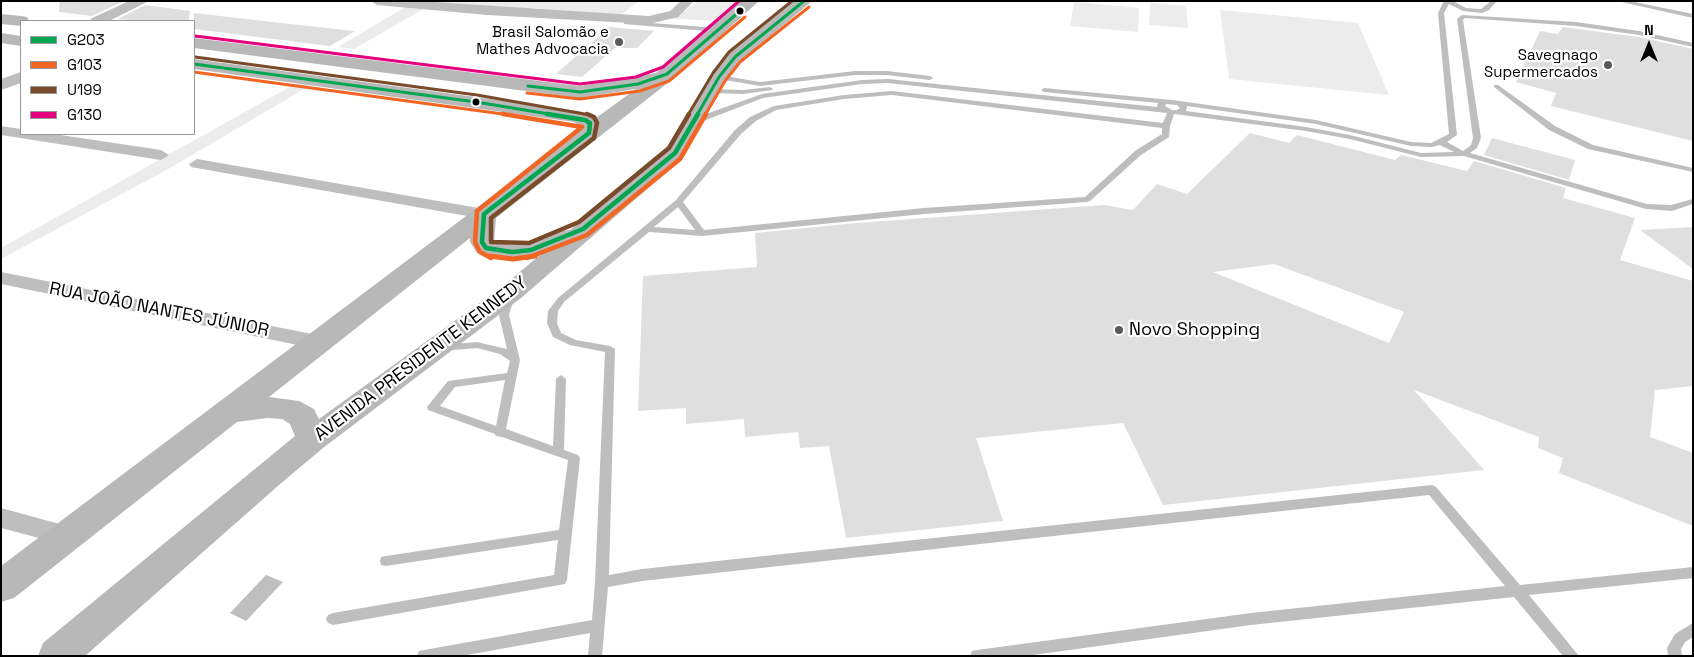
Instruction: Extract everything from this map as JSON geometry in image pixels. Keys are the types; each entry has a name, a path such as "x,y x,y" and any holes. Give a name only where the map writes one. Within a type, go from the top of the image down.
{"main road":[{"path":"1,587 231,412 317,342 667,74 751,1"},
{"name":"AVENIDA PRESIDENTE KENNEDY","path":"57,656 312,440 512,292 583,229 675,153 716,84 735,57 799,3"},
{"path":"1,19 20,21"},
{"path":"1,38 20,41"},
{"path":"195,44 580,92 638,84 667,74"},
{"path":"306,78 338,62"},
{"path":"195,64 580,117 590,123 589,133"},
{"path":"484,214 482,242 486,248 494,251 531,250 583,229"},
{"path":"231,412 268,407 288,409 303,417 312,440"}],"street":[{"path":"100,20 142,1"},
{"path":"378,1 487,11 649,20 674,14 688,1"},
{"path":"1,85 20,77"},
{"path":"1,130 20,133"},
{"path":"32,135 161,155"},
{"path":"196,164 484,214"},
{"name":"RUA JOÃO NANTES JÚNIOR","path":"1,278 317,342"},
{"path":"1,518 69,536"}],"lane":[{"path":"1170,109 1180,104 1316,122 1411,144 1432,145 1441,142 1453,135 1441,13 1447,1 1465,10 1482,11 1487,9 1494,1"},
{"path":"1620,1 1693,16"},
{"path":"716,84 760,84 864,73 887,73 1170,109 1306,129 1350,137 1421,155 1464,154 1474,146 1477,138 1460,19 1464,16 1576,24 1638,33 1693,45"},
{"path":"626,24 718,30"},
{"path":"716,84 743,92 838,82 864,73"},
{"path":"695,121 762,96 862,82 888,81 1183,110 1184,107 1180,104"},
{"path":"1496,86 1552,128 1591,147 1693,170"},
{"path":"973,90 977,104"},
{"path":"595,656 602,582 610,349 574,343 557,334 552,323 553,311 561,300 679,202 738,132 753,119 774,108 873,94 910,95 1088,115 1166,126"},
{"path":"648,229 702,233 924,211 1087,199 1138,153 1166,134 1170,109"},
{"path":"1441,142 1464,154 1646,206 1672,208 1693,201"},
{"path":"679,202 702,233"},
{"path":"500,432 516,360 504,315 512,292"},
{"path":"437,349 477,345 503,351 516,360"},
{"path":"333,618 560,580 574,458 432,407 452,384 512,376"},
{"path":"558,453 561,380"},
{"path":"602,582 642,575 1432,490 1572,656"},
{"path":"386,561 566,534"},
{"path":"977,656 1251,619 1693,572"},
{"path":"424,656 599,625"},
{"path":"1675,656 1674,648 1680,638 1693,629"}],"shaded area":[{"path":"409,1 639,1 616,19 536,8 454,8"},
{"path":"697,1 737,1 715,21 664,18 685,11"},
{"path":"1074,2 1139,8 1138,32 1070,26"},
{"path":"1150,3 1186,6 1188,28 1149,25"},
{"path":"407,6 427,7 354,49 338,47"},
{"path":"1220,10 1358,23 1389,95 1229,79"},
{"path":"297,83 311,85 170,168 1,259 1,248"},
{"path":"266,575 283,582 246,621 230,613"}],"building":[{"path":"60,1 122,2 92,16 59,12"},
{"path":"145,5 190,11 189,20 118,19"},
{"path":"194,13 355,31 330,46 195,29"},
{"path":"609,27 654,31 637,48 615,48 582,77 556,74"},
{"name":"Savegnago Supermercados","path":"1563,27 1639,37 1693,49 1693,141 1551,106 1556,93 1516,82 1540,31 1558,34"},
{"path":"1250,133 1289,143 1297,135 1395,160 1401,155 1467,171 1474,161 1566,188 1563,198 1635,218 1620,260 1693,281 1693,386 1655,390 1650,437 1693,453 1693,526 1559,473 1563,458 1538,448 1539,437 1414,390 1484,470 1163,505 1123,423 976,438 1003,521 846,538 829,446 800,448 798,432 745,437 744,419 686,424 686,408 638,411 643,276 757,267 755,233 857,223 1104,205 1133,210 1157,184 1187,194","holes":["1274,264 1404,312 1389,343 1213,272"]},
{"path":"1492,138 1575,160 1569,180 1484,155"},
{"path":"1693,227 1693,269 1640,230"}],"transit line":[{"name":"G130","path":"195,36 580,84 636,77 663,67 739,1"},
{"name":"U199","path":"195,57 477,95 586,113 594,117 597,123 594,138 491,218 491,242 529,243 579,222 669,148 713,73 729,52 792,1"},
{"name":"G203","path":"195,64 476,102 585,120 590,123 589,133 484,214 482,242 486,248 512,252 531,250 583,229 675,153 719,77 735,57 804,1"},
{"name":"G103","path":"195,72 475,109 582,127 477,211 475,242 480,252 492,258 513,259 533,257 587,235 680,159 725,81 740,62 809,7"},
{"name":"G203","path":"528,86 580,92 638,84 667,74 740,11"},
{"name":"G103","path":"527,93 580,99 640,91 669,81 745,17"}],"place":[{"name":"Brasil Salomão e Mathes Advocacia","path":"619,42"},
{"name":"Savegnago Supermercados","path":"1608,65"},
{"name":"Novo Shopping","path":"1119,330"}]}
